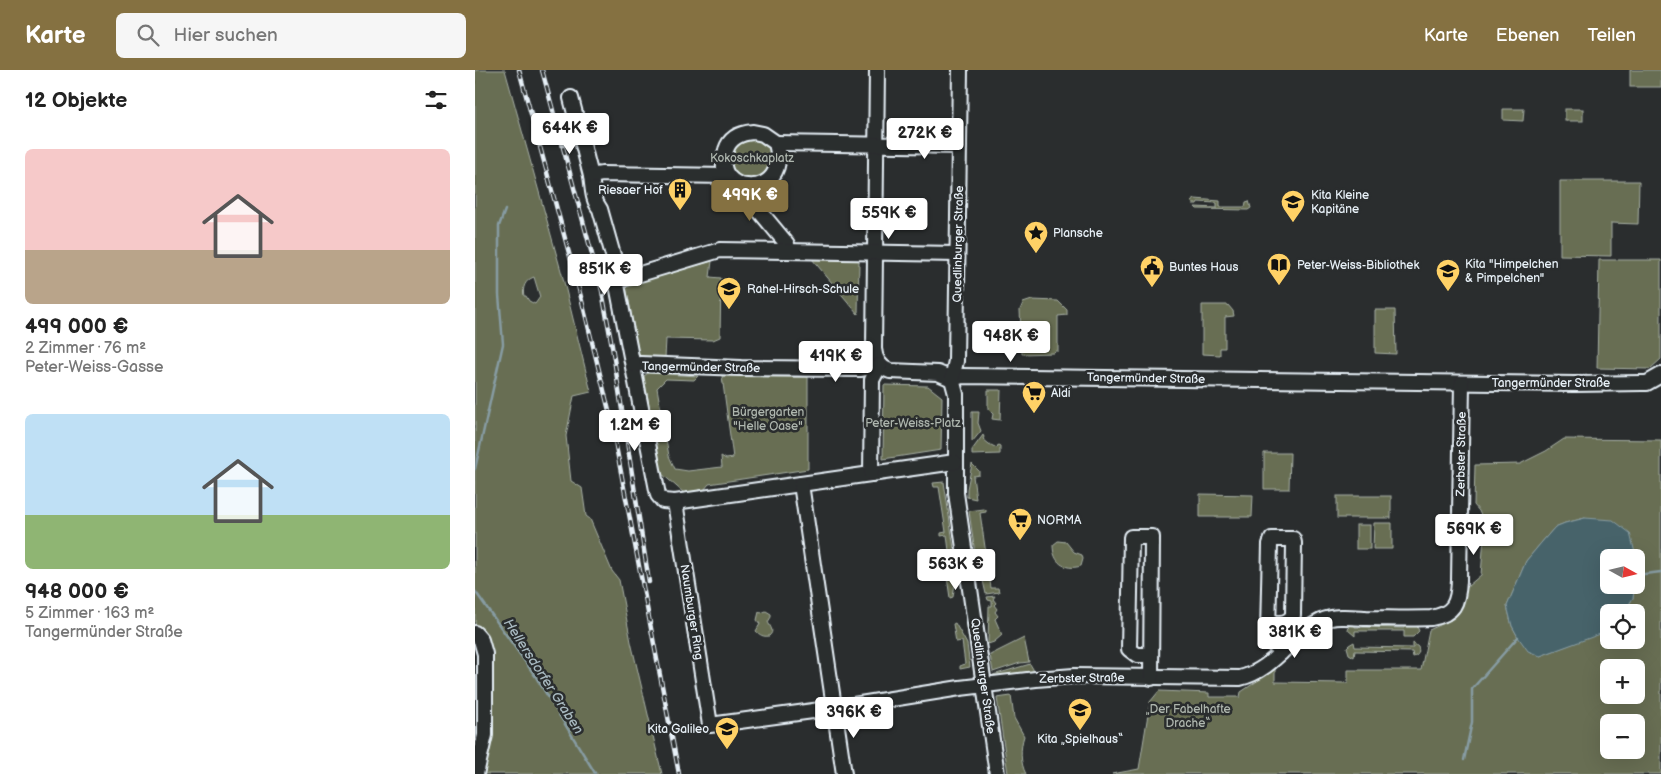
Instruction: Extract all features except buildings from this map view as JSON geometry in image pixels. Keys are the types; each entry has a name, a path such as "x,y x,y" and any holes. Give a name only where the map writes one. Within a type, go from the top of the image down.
{"street":[{"path":"871,474 872,380 880,365 874,348 877,70"},
{"name":"Quedlinburger Straße","path":"960,70 956,365 952,379 956,394 956,493 997,774"},
{"path":"571,98 591,176 591,188 600,209 620,280"},
{"path":"787,251 787,244 732,180 723,166 727,145 735,137 745,133 758,132 776,143 959,146"},
{"path":"591,176 602,174 732,180 752,187 760,186 773,176 778,161 776,143"},
{"path":"955,462 675,502 663,501 658,495 617,285 620,280 720,250 957,254"},
{"name":"Tangermünder Straße","path":"634,366 641,364 741,368 866,369 880,365 888,371 938,373 952,379 961,376 1630,384 1647,383 1661,375"},
{"name":"Zerbster Straße","path":"984,685 1074,676 1240,678 1258,672 1303,633 1321,621 1345,617 1431,618 1443,616 1453,606 1459,593 1462,383"},
{"path":"801,484 844,774"},
{"name":"Naumburger Ring","path":"675,502 711,725 984,685"},
{"path":"1151,655 1137,655 1129,649 1131,537 1152,537 1151,678"},
{"path":"1269,623 1287,622 1293,615 1293,539 1272,538 1270,544 1269,623 1270,640 1281,653"},
{"path":"475,632 481,640 485,654 485,735 476,774"}],"green space":[{"path":"475,70 505,70 563,278 591,392 574,396 566,436 571,481 582,488 586,516 590,519 612,571 619,580 631,642 662,774 478,774 487,642 475,625","holes":["534,277 540,297 535,304 524,296 523,290 525,285 528,280"]},
{"path":"1630,70 1661,70 1661,87 1630,87"},
{"path":"1503,109 1524,109 1523,121 1503,120"},
{"path":"1565,109 1583,109 1583,121 1565,121"},
{"name":"Kokoschkaplatz","path":"744,137 767,141 775,158 763,179 745,180 734,173 729,162 731,150"},
{"path":"1560,181 1639,181 1638,224 1611,223 1611,256 1560,255"},
{"path":"1195,199 1220,201 1220,207 1245,207 1246,202 1249,201 1251,208 1248,210 1197,209 1195,207 1217,208 1217,203 1198,202 1193,204 1191,202"},
{"path":"812,259 859,260 858,314"},
{"path":"1599,260 1661,260 1661,359 1650,369 1597,368"},
{"path":"712,261 710,277 721,278 720,337 713,340 666,339 665,358 639,356 626,286"},
{"path":"1032,300 1058,301 1067,310 1067,315 1058,316 1058,351 1053,353 1022,354 1020,310 1023,303"},
{"path":"1202,305 1228,305 1233,311 1234,316 1225,317 1225,348 1220,348 1220,355 1202,354"},
{"path":"1375,310 1395,310 1396,354 1375,353"},
{"name":"Bürgergarten \"Helle Oase\"","path":"648,373 698,376 694,380 666,379 657,388 669,456 675,469 688,471 722,467 721,456 726,459 733,458 722,376 808,377 808,469 709,484 704,490 684,493 661,473 644,376"},
{"name":"Peter-Weiss-Platz","path":"884,385 928,386 942,397 941,450 883,459"},
{"path":"988,390 1001,390 1000,420 992,419 993,414 988,409"},
{"path":"972,412 979,412 978,423 981,431 972,442"},
{"path":"983,435 983,439 989,444 997,448 998,445 1000,446 1000,454 972,455 972,450"},
{"name":"„Der Fabelhafte Drache“","path":"1564,439 1661,440 1661,774 1112,774 1139,769 1150,702 1159,691 1209,693 1209,697 1240,697 1241,692 1275,669 1275,682 1348,683 1348,670 1421,670 1429,630 1451,620 1463,600 1468,586 1481,575 1485,525 1474,505 1475,465 1520,464 1546,451","holes":["1585,518 1630,549 1645,549 1645,594 1634,594 1629,604 1645,604 1645,649 1600,649 1600,633 1540,656 1518,637 1512,626 1507,606 1526,561 1555,527"]},
{"path":"1264,453 1290,453 1289,489 1264,489"},
{"path":"972,464 979,471 979,475 973,476 976,499 967,497"},
{"path":"944,482 957,569 953,597 950,598 947,577 952,575 947,535 941,536 941,533 946,532 939,487 934,487 933,483"},
{"path":"1200,494 1253,495 1252,517 1200,517"},
{"path":"1337,496 1391,496 1391,518 1337,518"},
{"path":"984,509 986,512 980,513 991,588 998,588 999,592 986,594 981,572 976,561 969,511"},
{"path":"1374,523 1392,523 1392,549 1373,549"},
{"path":"1356,525 1370,525 1370,549 1356,549"},
{"path":"1058,541 1066,542 1074,552 1082,555 1081,566 1065,566 1057,560 1053,545"},
{"path":"995,596 993,599 997,609 995,612 998,616 995,619 1002,635 994,642 988,644 989,606 992,606 992,601 988,600 987,597"},
{"path":"766,611 771,614 768,622 772,631 769,636 762,635 756,631 760,624 757,620 759,612"},
{"path":"1355,622 1355,627 1404,628 1404,622 1416,624 1419,631 1413,637 1404,637 1404,631 1355,631 1355,636 1348,630 1349,624"},
{"path":"955,623 967,644 970,667 960,669 960,666 965,664 962,641 956,642 953,624"},
{"path":"1024,638 1029,662 993,672 990,655"},
{"path":"1354,642 1355,647 1413,648 1413,643 1418,647 1419,652 1413,657 1412,652 1355,651 1354,657 1349,654 1347,647"},
{"path":"1030,664 1034,674 993,677 993,675"},
{"path":"1011,696 1014,718 1024,736 1021,755 1026,774 1008,774 997,698"}],"water":[{"path":"1585,518 1613,520 1630,533 1634,549 1600,549 1600,594 1634,594 1633,598 1629,604 1600,604 1600,634 1540,656 1528,651 1518,637 1512,626 1507,606 1526,561 1555,527"}],"waterway":[{"name":"Hellersdorfer Graben","path":"475,469 503,344 499,295 499,226 505,210"},
{"path":"1645,574 1661,572"},
{"name":"Hellersdorfer Graben","path":"475,591 536,677 595,773"},
{"path":"1464,760 1472,722 1472,689 1518,637"}],"railway":[{"path":"519,70 581,297 610,415 679,774"},
{"path":"542,70 602,291 649,582"}],"place":[{"name":"Riesaer Hof","path":"680,211"},
{"name":"Kita Kleine Kapitäne","path":"1293,223"},
{"name":"Plansche","path":"1036,254"},
{"name":"Peter-Weiss-Bibliothek","path":"1279,286"},
{"name":"Buntes Haus","path":"1152,288"},
{"name":"Kita \"Himpelchen & Pimpelchen\"","path":"1448,292"},
{"name":"Rahel-Hirsch-Schule","path":"729,310"},
{"name":"Aldi","path":"1034,414"},
{"name":"NORMA","path":"1020,541"},
{"name":"Kita „Spielhaus“","path":"1080,731"},
{"name":"Kita Galileo","path":"727,750"}]}
